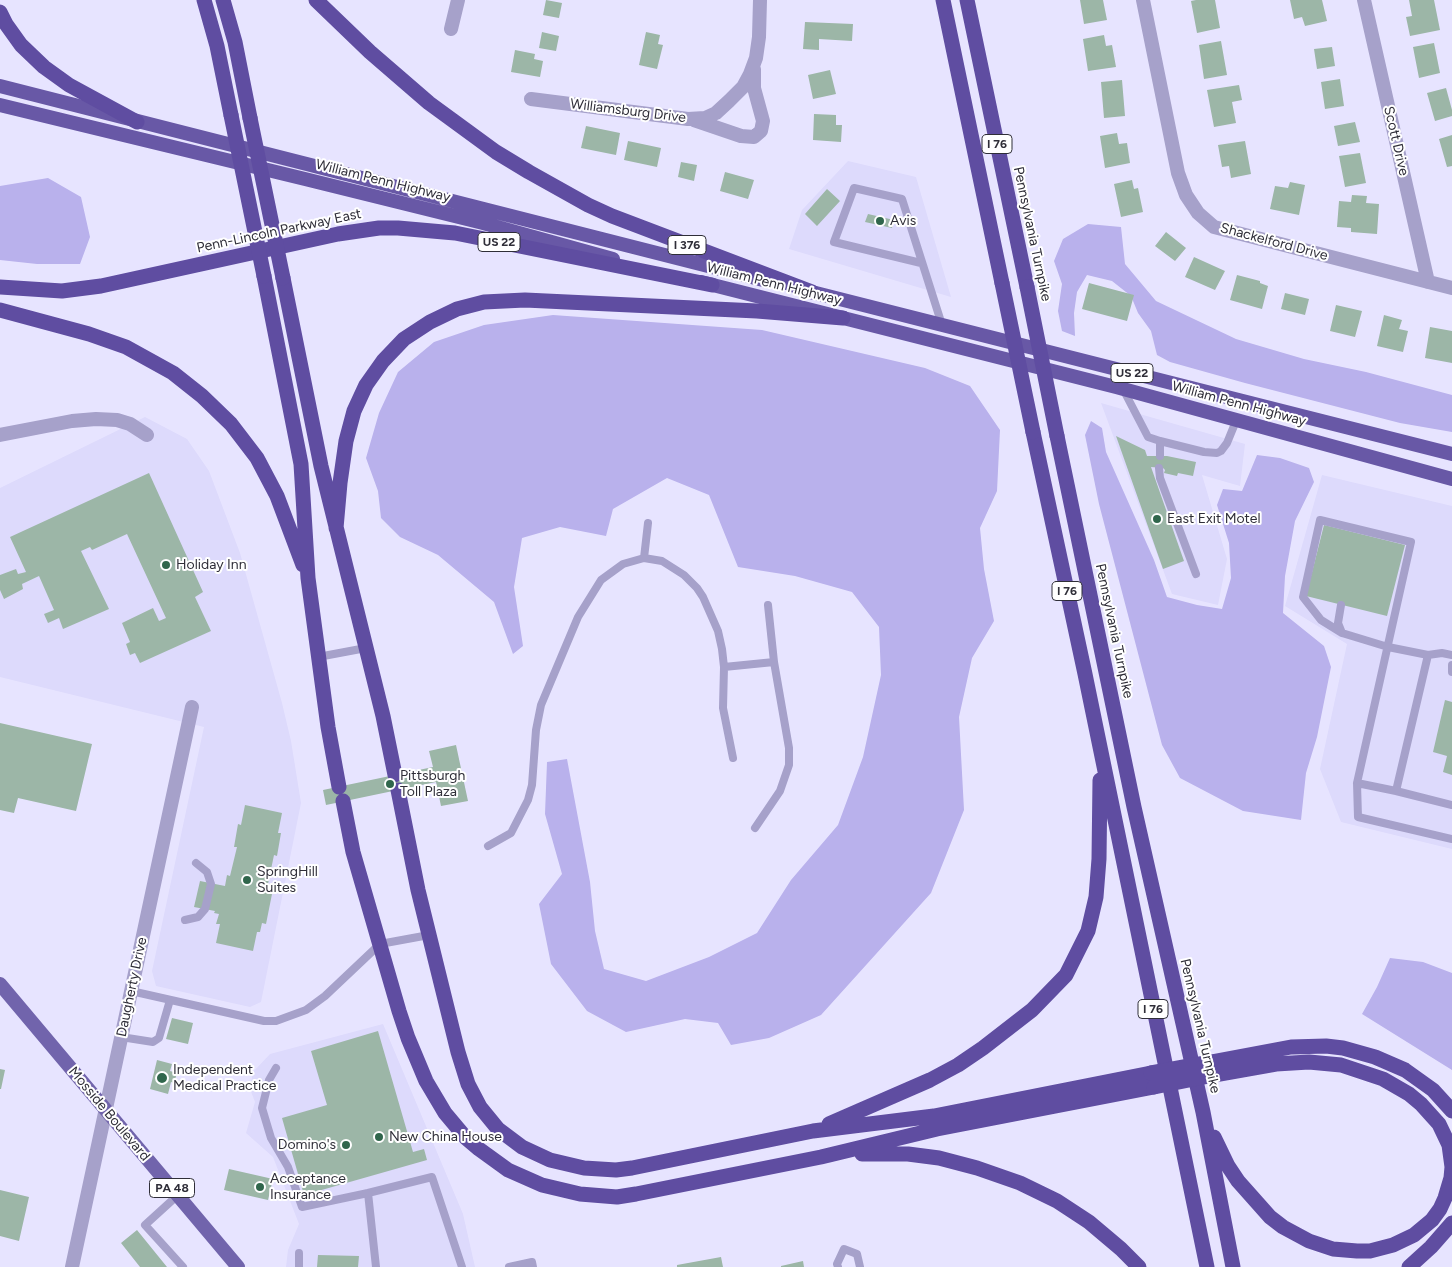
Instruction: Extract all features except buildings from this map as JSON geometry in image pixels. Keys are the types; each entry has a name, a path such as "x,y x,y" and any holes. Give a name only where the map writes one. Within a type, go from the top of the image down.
{"highway":[{"path":"204,0 217,46 301,464 308,578 318,657 328,727 353,852 408,1038 435,1098 466,1138 492,1160 524,1178 560,1191 617,1197 820,1157 1152,1080"},
{"path":"223,0 235,42 321,466 383,716 418,890 462,1068 473,1096 498,1129 535,1154 566,1165 616,1170 813,1131 934,1116 1152,1080 1213,1068 1291,1047 1326,1046 1375,1056 1405,1070 1433,1090 1452,1111"},
{"name":"I 376","path":"316,0 384,65 429,103 496,152 564,192 620,219 812,292"},
{"name":"I 76","path":"943,0 1207,1267"},
{"name":"Pennsylvania Turnpike","path":"967,0 1134,807 1203,1112 1234,1267"},
{"path":"0,12 21,45 44,67 69,85 137,122"},
{"name":"William Penn Highway","path":"0,86 1452,454"},
{"name":"William Penn Highway","path":"0,105 474,221 712,285 1123,390 1452,479"},
{"name":"Penn-Lincoln Parkway East","path":"0,287 62,291 101,286 338,234 379,228 455,233 712,285"},
{"path":"336,528 342,462 350,424 366,385 383,361 404,339 430,322 457,309 484,302 525,300 766,312 843,318"},
{"path":"0,301 50,322"},
{"path":"0,310 50,322 108,340 143,355 180,378 218,410 245,440 267,476 277,496 308,578"},
{"path":"813,1131 922,1084 958,1064 983,1048 1032,1010 1066,975 1088,931 1096,897 1099,859 1101,751"},
{"path":"1203,1112 1228,1166 1254,1201 1270,1217 1284,1227 1320,1246 1345,1251 1357,1251 1382,1248 1404,1241 1432,1220 1449,1188 1452,1167 1451,1156 1446,1135 1440,1124 1409,1094 1384,1079 1341,1065 1309,1062 1213,1068"},
{"path":"820,1157 874,1153 908,1154 940,1158 1001,1176 1040,1192 1072,1210 1106,1235 1139,1267"},
{"path":"1409,1267 1452,1223"}],"main road":[{"name":"Mosside Boulevard","path":"0,984 238,1267"}],"street":[{"path":"451,29 458,0"},
{"name":"Williamsburg Drive","path":"531,99 688,119 705,118 716,113 743,87 756,58 759,37 760,0"},
{"name":"Shackelford Drive","path":"1143,0 1178,173 1186,195 1198,213 1214,227 1452,288"},
{"name":"Scott Drive","path":"1364,0 1428,282"},
{"path":"688,119 741,136 754,137 761,131 763,121 754,88 756,58"},
{"path":"0,435 72,421 96,419 117,420 130,424 147,435"},
{"name":"Daugherty Drive","path":"72,1267 192,706"}],"lane":[{"path":"921,263 834,242 854,188 902,199 942,325"},
{"path":"1123,390 1148,437 1204,452 1217,453 1227,443 1236,421"},
{"path":"1160,440 1160,456"},
{"path":"1159,468 1160,478 1196,574"},
{"path":"1452,655 1442,653 1428,655 1388,647 1342,633 1322,620 1303,597 1320,520 1410,542 1388,647 1357,783 1358,817 1452,839"},
{"path":"644,558 648,523"},
{"path":"488,846 511,833 528,800 532,785 536,730 541,705 578,617 601,580 623,564 644,558 662,561 673,567 697,588 710,610 718,631 724,667 723,708 733,758"},
{"path":"755,828 776,798 789,765 789,748 774,662 768,605"},
{"path":"1341,605 1338,623 1342,633"},
{"path":"318,657 366,648"},
{"path":"1396,791 1428,655"},
{"path":"724,667 774,662"},
{"path":"1452,665 1452,672"},
{"path":"1357,783 1452,805"},
{"path":"185,920 198,917 205,909 211,884 207,872 196,864"},
{"path":"131,991 264,1021 283,1020 306,1010 325,996 380,944 429,935"},
{"path":"121,1037 153,1042 159,1038 170,1000"},
{"path":"276,1068 269,1080 262,1108 271,1138 288,1167 302,1207 432,1177 462,1267"},
{"path":"368,1193 376,1267"},
{"path":"178,1195 145,1225 183,1267"},
{"path":"838,1267 837,1264 844,1249 857,1254 860,1267"},
{"path":"299,1253 299,1267"},
{"path":"509,1267 532,1262 533,1267"}],"shaded area":[{"path":"848,161 916,177 951,297 789,249 802,210"},
{"path":"48,178 81,197 90,237 80,264 37,264 0,260 0,186"},
{"path":"1088,224 1121,227 1125,264 1156,301 1236,339 1304,359 1366,372 1452,395 1452,432 1400,423 1170,362 1157,355 1151,331 1138,313 1131,296 1112,281 1087,275 1077,292 1074,313 1075,336 1062,331 1058,311 1062,284 1054,261 1063,239"},
{"path":"553,315 762,330 925,368 970,386 1000,430 997,491 980,528 984,569 994,621 972,658 959,717 964,810 931,893 821,1015 769,1038 731,1045 718,1023 685,1019 626,1032 587,1011 551,964 539,904 562,874 545,814 547,762 567,759 590,882 595,931 604,969 646,981 709,957 757,933 791,880 838,825 863,757 881,675 879,627 852,592 795,576 738,567 709,495 667,478 613,509 606,536 560,527 522,538 514,587 523,646 513,654 494,602 438,555 400,537 381,518 378,491 366,458 379,413 398,372 434,342 484,325"},
{"path":"1101,403 1245,444 1240,486 1202,475 1227,559 1218,605 1172,594"},
{"path":"145,417 187,439 209,471 240,553 291,741 301,803 261,1002 250,1007 156,986 152,971 204,727 0,677 0,488"},
{"path":"1091,421 1102,428 1106,452 1154,560 1167,597 1197,605 1222,609 1231,578 1229,543 1217,505 1223,489 1242,491 1257,455 1280,458 1309,468 1314,482 1295,521 1285,576 1283,613 1324,646 1331,667 1317,737 1306,773 1301,820 1243,811 1180,778 1162,745 1099,504 1085,435"},
{"path":"1322,475 1452,506 1452,849 1341,822 1320,769 1347,644 1285,606"},
{"path":"1390,958 1423,962 1452,973 1452,1070 1362,1014"},
{"path":"383,1024 463,1214 475,1267 286,1267 288,1250 299,1224 273,1157 246,1133 255,1102 250,1089 253,1072 270,1054"}],"place":[{"name":"Avis","path":"880,221"},
{"name":"East Exit Motel","path":"1157,519"},
{"name":"Holiday Inn","path":"166,565"},
{"name":"Pittsburgh Toll Plaza","path":"390,784"},
{"name":"SpringHill Suites","path":"247,880"},
{"name":"Independent Medical Practice","path":"162,1078"},
{"name":"New China House","path":"379,1137"},
{"name":"Domino's","path":"346,1145"},
{"name":"Acceptance Insurance","path":"260,1187"}]}
